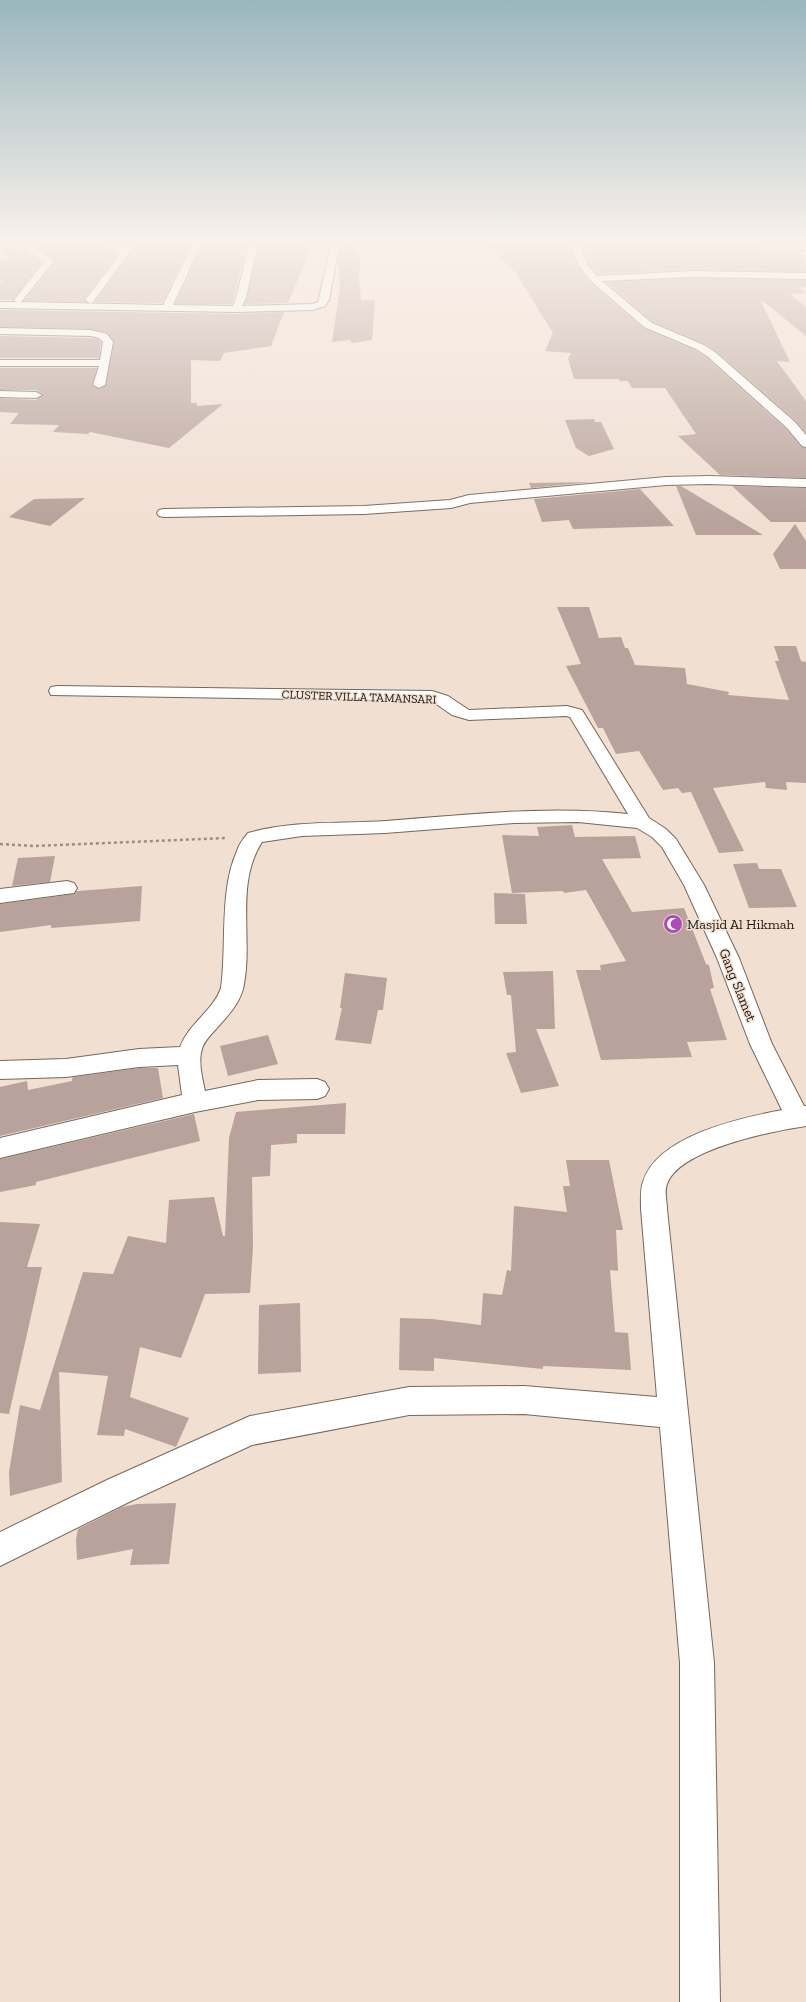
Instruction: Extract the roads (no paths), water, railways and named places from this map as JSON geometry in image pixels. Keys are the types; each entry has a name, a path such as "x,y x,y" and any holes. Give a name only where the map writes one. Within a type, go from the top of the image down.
{"street":[{"path":"98,385 105,363 108,342 103,336 99,335"},
{"path":"673,335 700,347 718,360 791,425 806,443"},
{"path":"0,363 105,363"},
{"path":"715,374 733,374"},
{"path":"0,394 36,395"},
{"path":"164,513 364,510 443,505 485,497 666,481 730,480 806,483"},
{"name":"CLUSTER VILLA TAMANSARI","path":"57,691 432,696 443,699 456,711 469,715 530,712 573,712 579,716 642,822"},
{"path":"195,1102 189,1070 190,1055 193,1043 220,1013 232,989 239,881 245,851 255,837 298,831 486,819 557,817 618,818 642,822"},
{"name":"Gang Slamet","path":"642,822 659,833 669,843 694,885 728,958 761,1044 801,1117"},
{"path":"0,896 67,888"},
{"path":"0,1070 66,1068 139,1058 190,1055"},
{"path":"0,1148 195,1102 258,1090 317,1089"},
{"path":"700,2002 697,1663 672,1413 654,1209 654,1187 661,1171 701,1143 733,1131 801,1117"},
{"path":"0,1550 26,1535 118,1491 250,1431 409,1401 524,1400 672,1413"}],"place":[{"name":"Masjid Al Hikmah","path":"673,924"}]}
